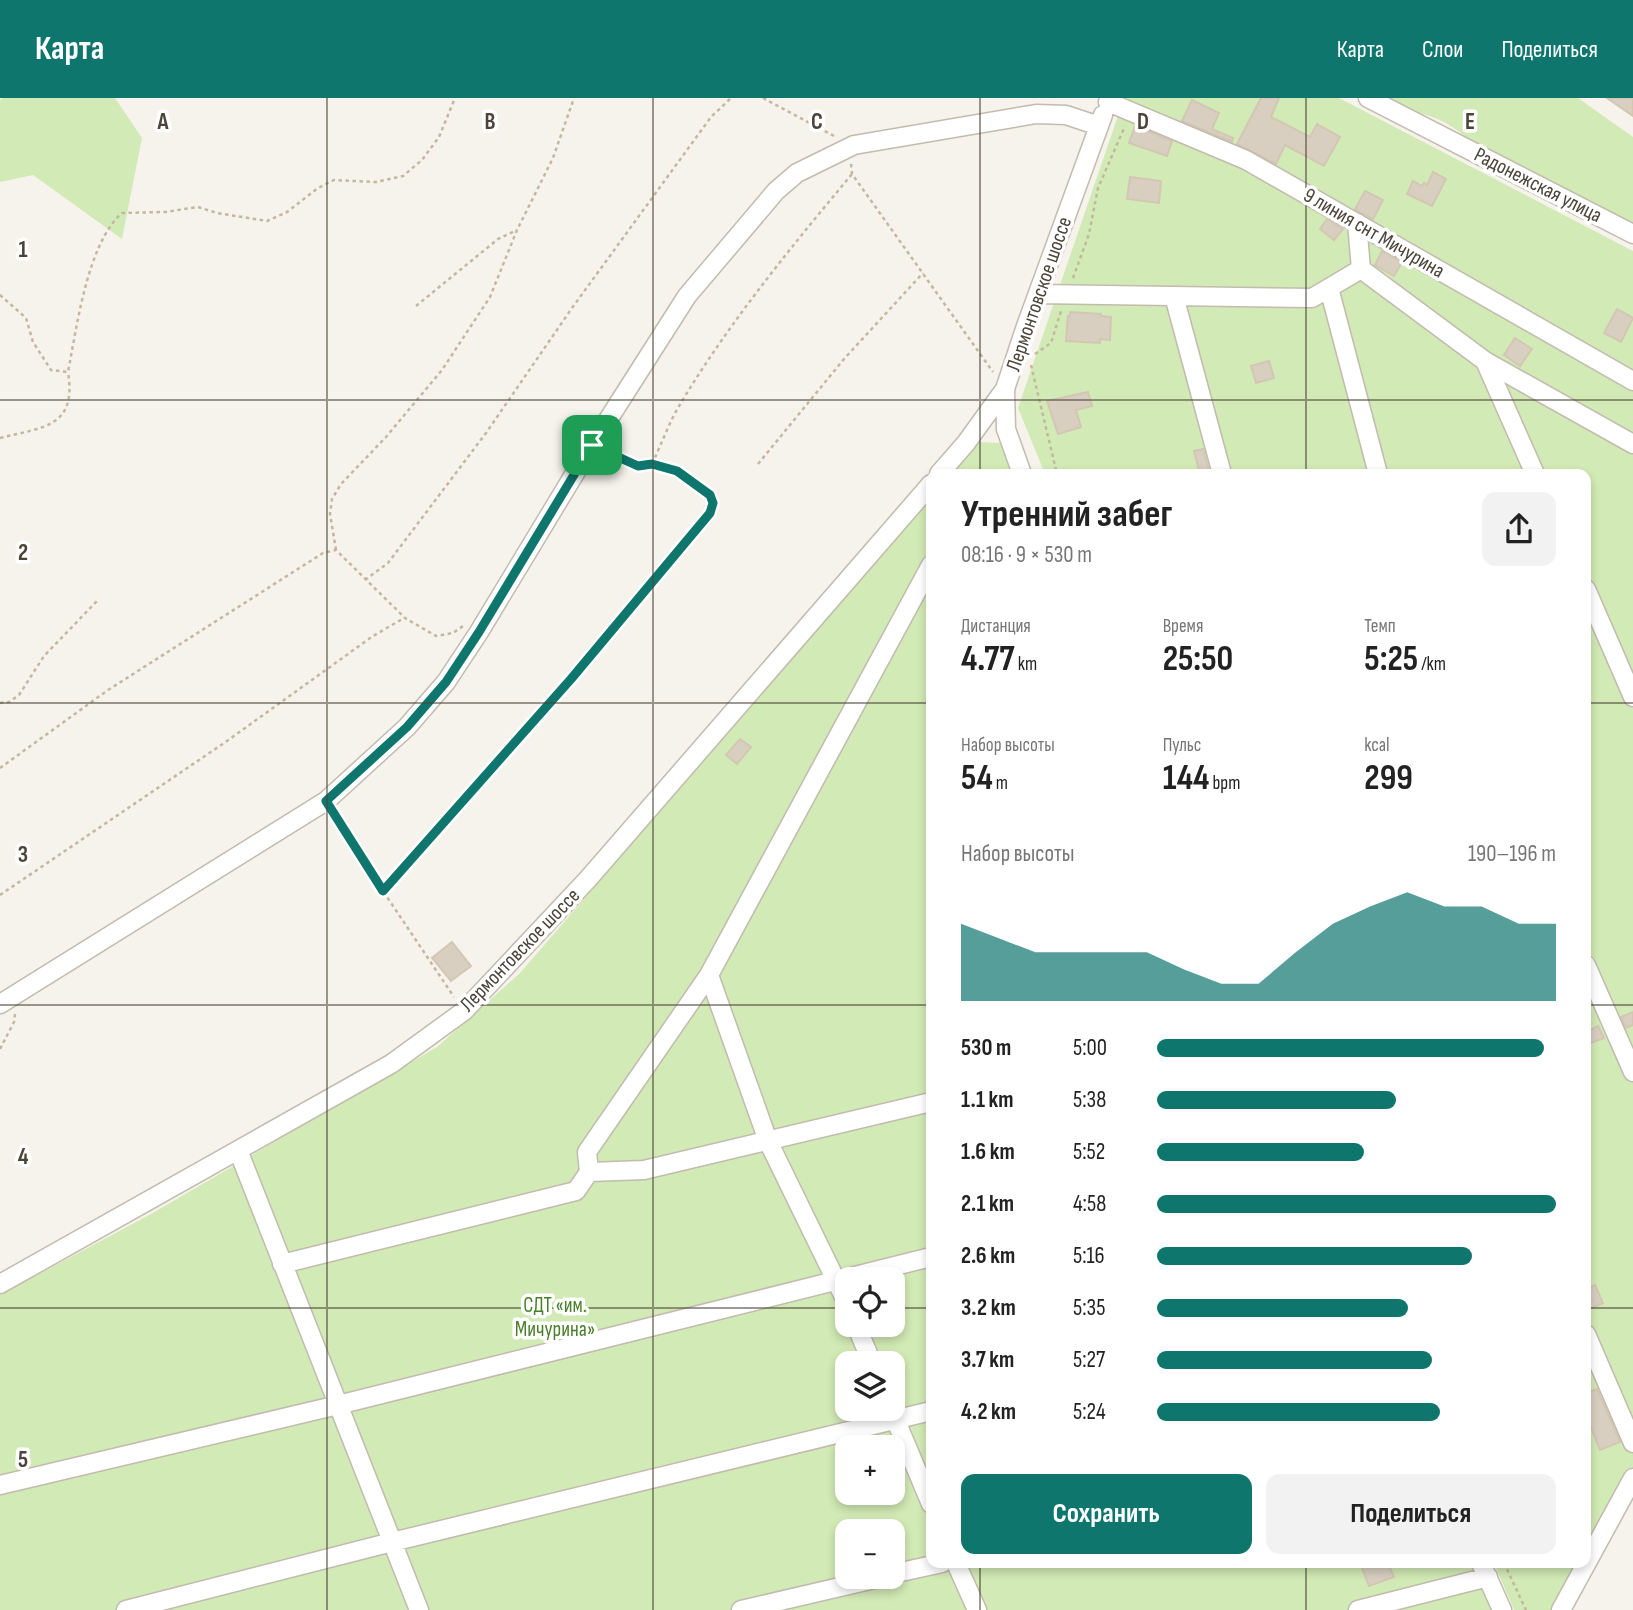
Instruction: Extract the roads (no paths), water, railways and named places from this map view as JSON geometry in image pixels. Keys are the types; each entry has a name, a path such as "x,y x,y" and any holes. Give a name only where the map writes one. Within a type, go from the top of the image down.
{"street":[{"name":"Радонежская улица","path":"1368,98 1633,234"},
{"name":"Лермонтовское шоссе","path":"943,469 1005,389 1109,100"},
{"name":"9 линия снт Мичурина","path":"1109,100 1246,160 1633,380"},
{"path":"0,1004 326,801 407,727 446,682 479,632 592,445 687,296 739,232 776,191 797,173 854,145 1036,114 1066,115 1099,126"},
{"path":"1357,223 1361,269 1485,361 1633,444"},
{"path":"1038,294 1312,298 1361,269"},
{"path":"1329,288 1377,469"},
{"path":"1174,296 1221,469"},
{"path":"1485,361 1533,469"},
{"path":"1005,389 1006,429 1019,469"},
{"path":"958,469 966,443"},
{"name":"Лермонтовское шоссе","path":"0,1284 391,1064 464,1011 588,879 926,490"},
{"path":"282,1264 576,1191 589,1172 586,1152 709,975 926,574"},
{"path":"1591,600 1633,697"},
{"path":"709,975 768,1141 835,1274"},
{"path":"1591,976 1633,1072"},
{"path":"589,1172 644,1170 926,1103"},
{"path":"238,1150 419,1610"},
{"path":"891,1267 926,1258"},
{"path":"0,1485 338,1405 835,1281"},
{"path":"1591,1346 1633,1443"},
{"path":"905,1413 926,1411"},
{"path":"126,1610 867,1421"},
{"path":"897,1421 926,1492"},
{"path":"1591,1555 1633,1478"},
{"path":"905,1571 926,1567"},
{"path":"958,1568 977,1610"},
{"path":"1561,1610 1584,1568"},
{"path":"1359,1610 1485,1570 1502,1610"},
{"path":"741,1610 835,1588"}],"park label":[{"name":"СДТ «им. Мичурина»","path":"555,1317"}]}
